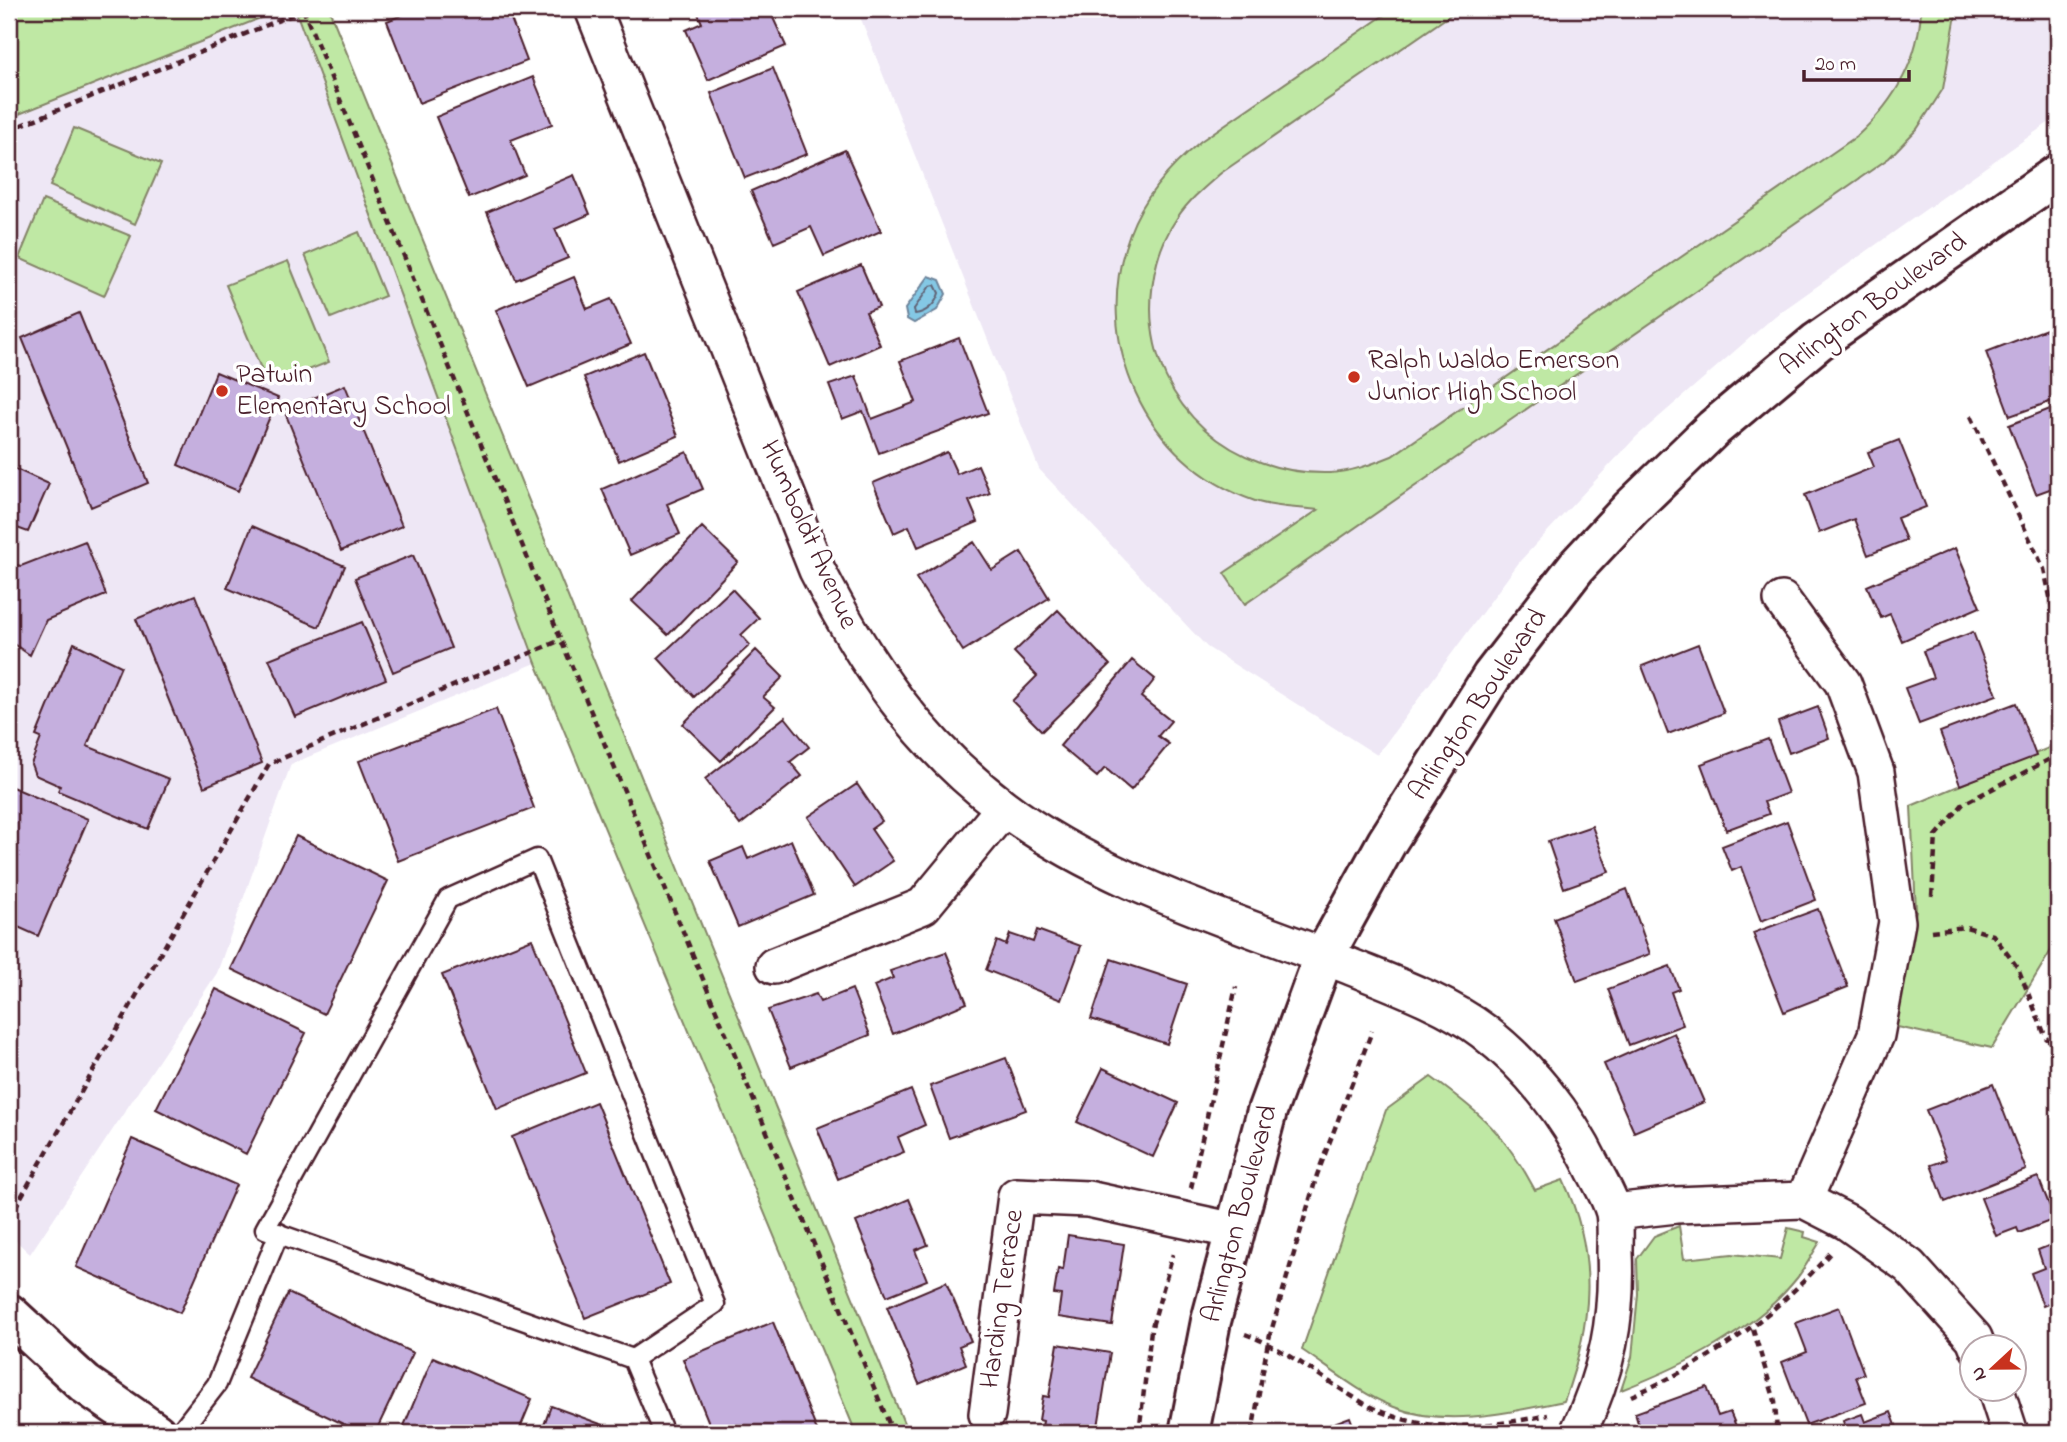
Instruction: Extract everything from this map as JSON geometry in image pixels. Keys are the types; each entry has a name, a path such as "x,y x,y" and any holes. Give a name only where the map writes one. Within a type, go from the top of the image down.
{"street":[{"name":"Humboldt Avenue","path":"593,9 817,570 849,633 890,696 906,715 939,751 1004,808 1067,847 1144,886 1411,991 1483,1031 1549,1095 1584,1149 1614,1212"},
{"name":"Arlington Boulevard","path":"1189,1433 1211,1321 1267,1111 1324,956 1387,842 1492,676 1577,566 1631,508 1714,428 1817,342 2058,174"},
{"path":"1782,600 1843,683 1876,772 1919,924 1876,1035 1804,1200"},
{"path":"774,966 923,906 1004,808"},
{"name":"Harding Terrace","path":"987,1414 1016,1196 1088,1199 1235,1231"},
{"path":"1585,1419 1610,1350 1616,1288 1614,1212 1676,1205 1804,1200 1847,1222 1909,1266 1970,1334"},
{"path":"9,1314 85,1384 156,1433"},
{"path":"2001,1404 2010,1433"}],"lane":[{"path":"634,1359 715,1304 537,859 448,899 265,1229 634,1359 664,1433"},
{"path":"179,1433 217,1384 279,1233"}],"path":[{"path":"9,130 304,10 561,640 893,1433"},
{"path":"1971,416 2044,569 2058,634"},
{"path":"9,1218 269,764 561,640"},
{"path":"1931,904 1936,836 1963,804 2058,755"},
{"path":"1919,924 1966,927 1993,935 2018,968 2046,1038 2058,1047"},
{"path":"1252,1433 1268,1342 1317,1175 1372,1031"},
{"path":"1211,1321 1268,1342 1362,1403 1394,1418 1417,1423 1467,1426 1585,1419 1675,1377 1724,1349 1753,1329 1802,1286 1836,1246"},
{"path":"1753,1329 1775,1401 1777,1433"}],"shaded area":[{"name":"Patwin Elementary School","path":"283,9 295,9 536,663 291,764 217,973 30,1254 9,1234 9,118"},
{"name":"Ralph Waldo Emerson Junior High School","path":"857,9 2058,9 2058,116 1775,316 1636,437 1520,561 1377,755 1207,647 1039,469"}],"green space":[{"path":"9,9 283,9 9,118"},
{"path":"295,9 329,9 908,1433 856,1433 536,663"},
{"path":"1393,9 1459,9 1221,173 1177,218 1165,239 1154,273 1151,309 1155,345 1166,377 1183,405 1205,429 1231,449 1262,463 1295,471 1330,473 1362,467 1392,456 1857,136 1882,109 1902,79 1915,46 1921,9 1957,9 1943,89 1917,129 1889,158 1245,604 1224,573 1318,510 1255,501 1216,483 1183,459 1156,428 1136,393 1123,355 1117,315 1119,274 1136,219 1151,194 1179,161 1201,141"},
{"path":"74,128 161,164 135,224 50,186"},
{"path":"43,200 131,236 104,296 19,258"},
{"path":"359,232 385,296 331,318 305,255"},
{"path":"288,261 329,362 283,380 262,371 226,285"},
{"path":"2058,744 2058,939 1992,1048 1893,1026 1916,911 1911,806"},
{"path":"1431,1077 1465,1102 1491,1126 1513,1154 1535,1190 1563,1180 1575,1208 1587,1263 1587,1290 1581,1345 1564,1401 1479,1416 1414,1413 1369,1395 1302,1350 1386,1110"},
{"path":"1679,1226 1684,1259 1732,1254 1780,1259 1788,1228 1805,1232 1804,1237 1820,1242 1800,1274 1780,1297 1739,1331 1669,1370 1621,1390 1632,1357 1638,1294 1637,1259 1654,1236"}],"water":[{"path":"929,276 940,280 946,294 937,310 914,323 907,319 905,309"}],"building":[{"path":"417,9 487,9 490,17 508,11 527,61 419,103 387,21"},
{"path":"696,9 769,9 786,46 708,80 686,30 702,23"},
{"path":"773,68 807,154 745,178 711,93"},
{"path":"533,77 552,124 511,140 525,175 469,198 436,117"},
{"path":"845,150 881,231 824,256 811,227 774,243 751,191"},
{"path":"574,175 590,214 555,229 568,258 516,280 487,212"},
{"path":"861,265 879,307 866,312 880,345 830,367 798,292"},
{"path":"574,277 587,309 611,299 631,344 529,387 496,310"},
{"path":"2058,301 2058,321 2051,304"},
{"path":"79,313 148,483 91,507 22,338"},
{"path":"2049,328 2058,353 2058,399 2010,416 1986,352"},
{"path":"959,338 988,413 879,453 863,411 842,419 829,385 856,376 872,419 916,402 900,361"},
{"path":"644,352 678,436 619,461 584,377"},
{"path":"216,372 278,398 238,491 178,465"},
{"path":"345,385 402,526 341,551 284,410"},
{"path":"2058,406 2058,486 2036,494 2009,425"},
{"path":"1899,440 1926,507 1897,518 1906,540 1868,555 1854,519 1819,533 1805,495 1874,467 1868,452"},
{"path":"687,452 703,489 667,504 680,534 630,555 602,489"},
{"path":"947,452 957,474 978,465 990,493 969,501 978,522 918,547 909,526 894,533 873,483"},
{"path":"9,466 49,484 28,532 9,525"},
{"path":"252,526 345,566 319,627 227,588"},
{"path":"702,527 738,562 668,635 632,601"},
{"path":"85,541 106,595 46,620 30,655 9,641 9,563 21,566"},
{"path":"974,542 992,570 1021,552 1049,598 963,651 916,578"},
{"path":"1955,548 1980,607 1902,641 1890,614 1881,618 1867,586"},
{"path":"413,555 451,648 393,672 355,578"},
{"path":"732,589 759,618 741,635 750,645 694,697 658,658"},
{"path":"195,595 262,763 204,787 136,619"},
{"path":"1058,610 1110,665 1042,731 1012,701 1037,676 1014,652"},
{"path":"362,622 386,679 295,717 269,659"},
{"path":"1973,632 1997,695 1919,724 1905,688 1933,678 1923,651"},
{"path":"74,643 121,666 87,746 169,779 148,829 58,791 60,786 35,775 31,764 41,738 36,736"},
{"path":"1698,644 1724,713 1668,734 1642,666"},
{"path":"756,650 783,677 763,697 775,707 721,761 683,724"},
{"path":"1132,660 1155,679 1141,697 1171,721 1158,736 1169,744 1131,790 1105,768 1097,777 1060,746"},
{"path":"2016,703 2036,756 1960,785 1940,732"},
{"path":"1818,707 1829,738 1789,753 1778,722"},
{"path":"496,709 534,808 398,861 359,761"},
{"path":"785,717 809,747 790,762 802,776 740,825 705,779"},
{"path":"1768,739 1788,793 1764,802 1769,814 1726,830 1701,764"},
{"path":"857,784 882,821 871,829 893,861 855,887 808,817"},
{"path":"12,787 88,819 38,936 9,923 9,796"},
{"path":"1787,821 1816,900 1761,921 1741,867 1732,871 1722,846"},
{"path":"1592,826 1609,872 1564,888 1548,841"},
{"path":"296,836 388,881 324,1014 231,969"},
{"path":"791,840 814,895 738,927 710,861 743,847 748,859"},
{"path":"1627,889 1650,954 1577,981 1554,918"},
{"path":"1818,909 1848,987 1784,1012 1753,933"},
{"path":"1037,930 1081,946 1061,1000 986,970 997,941 1006,945 1010,934 1033,942"},
{"path":"532,939 586,1073 497,1109 442,975"},
{"path":"946,952 967,1003 893,1034 874,986 893,978 890,971"},
{"path":"1111,959 1187,984 1167,1044 1091,1019"},
{"path":"1670,966 1679,989 1671,992 1683,1025 1629,1045 1608,989"},
{"path":"216,989 306,1033 246,1154 156,1109"},
{"path":"852,989 870,1035 791,1067 768,1010 816,994 820,1002"},
{"path":"1674,1033 1704,1102 1634,1132 1604,1064"},
{"path":"1006,1058 1026,1110 949,1138 930,1086"},
{"path":"1103,1068 1178,1103 1153,1157 1077,1122"},
{"path":"1993,1084 2026,1170 1945,1202 1931,1165 1946,1160 1926,1110"},
{"path":"911,1090 925,1125 898,1137 904,1152 838,1179 817,1128"},
{"path":"596,1102 670,1284 585,1318 512,1137"},
{"path":"132,1139 236,1185 180,1313 76,1267"},
{"path":"2038,1177 2055,1219 2019,1233 2017,1228 1996,1236 1981,1198"},
{"path":"909,1199 928,1245 915,1250 927,1280 887,1296 856,1222"},
{"path":"1068,1235 1124,1244 1112,1325 1058,1317 1061,1295 1054,1294 1058,1269 1063,1270"},
{"path":"2058,1242 2058,1300 2043,1306 2031,1273 2044,1268 2038,1250"},
{"path":"946,1282 971,1341 959,1346 966,1364 919,1384 887,1307"},
{"path":"288,1293 413,1353 375,1433 362,1433 247,1378"},
{"path":"1839,1307 1864,1374 1856,1377 1866,1403 1806,1425 1782,1362 1807,1352 1796,1323"},
{"path":"773,1322 818,1433 713,1433 683,1359"},
{"path":"1058,1344 1110,1353 1097,1433 1041,1433 1043,1421 1039,1420 1043,1396 1049,1397"},
{"path":"433,1357 532,1399 518,1433 401,1433"},
{"path":"1707,1387 1718,1416 1730,1412 1739,1433 1641,1433 1635,1413"},
{"path":"551,1406 625,1433 541,1433"},
{"path":"1891,1412 1899,1433 1844,1433 1847,1432 1843,1421 1862,1414 1865,1422"},
{"path":"1350,1417 1356,1433 1307,1433"}],"place":[{"name":"Ralph Waldo Emerson Junior High School","path":"1354,377"},
{"name":"Patwin Elementary School","path":"222,391"}]}
